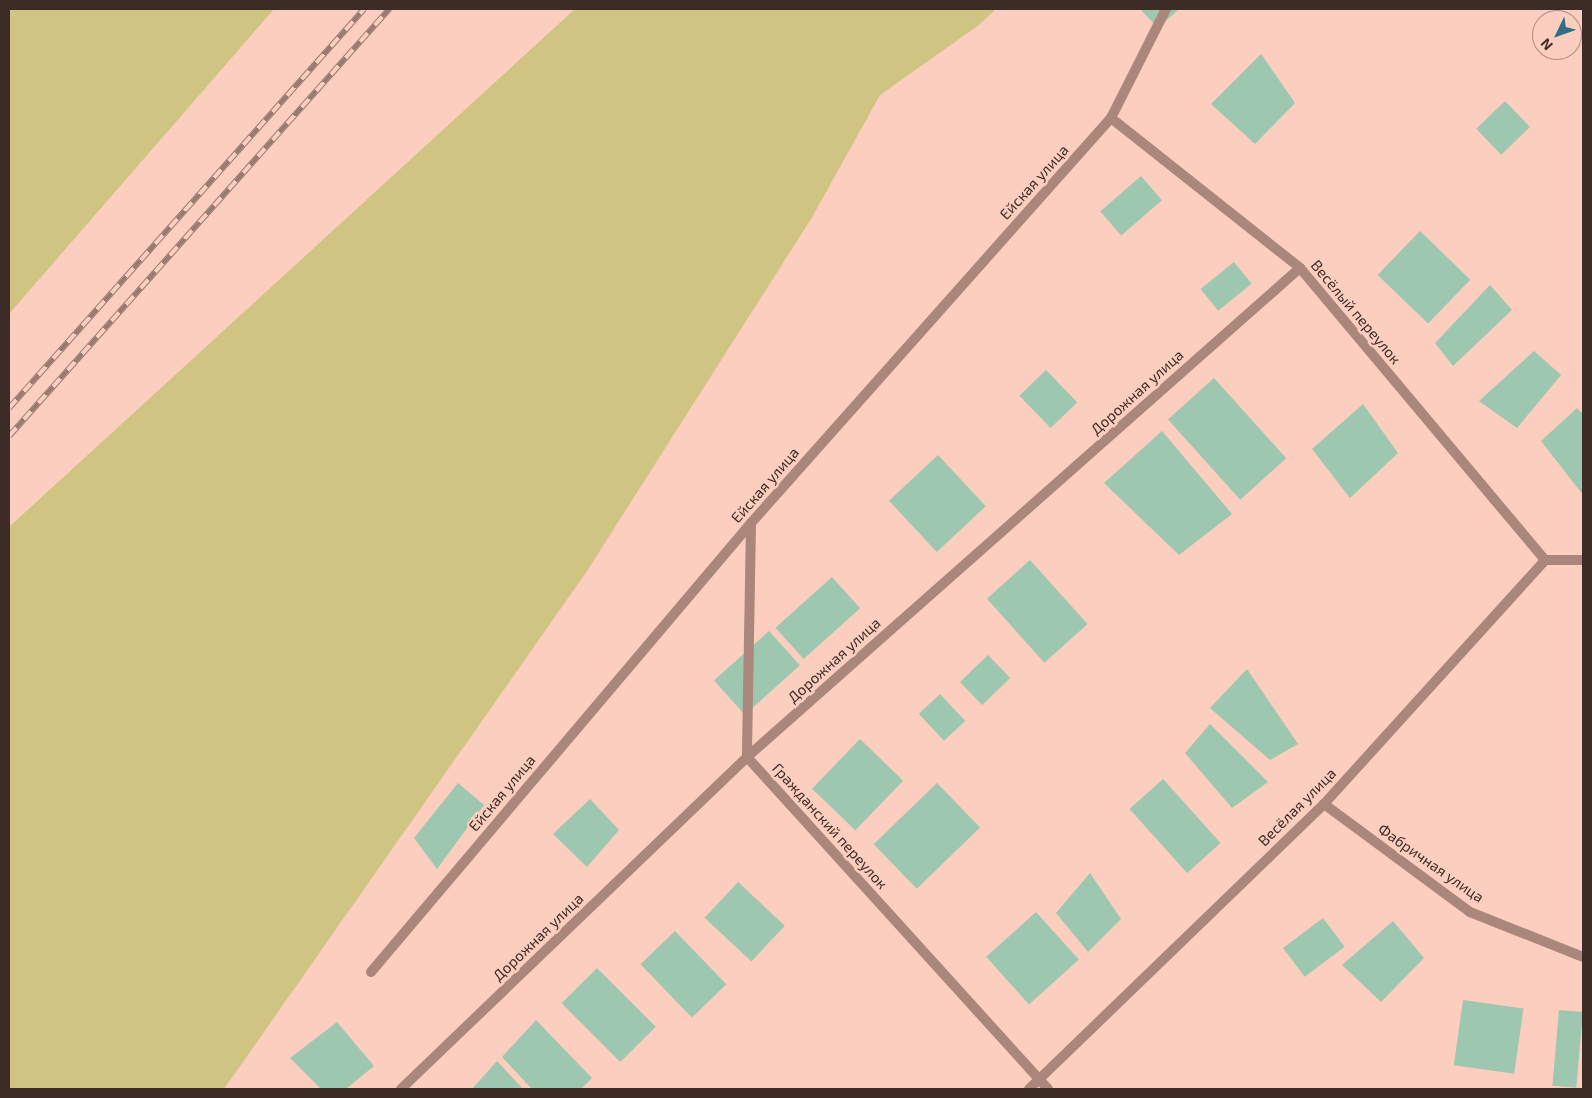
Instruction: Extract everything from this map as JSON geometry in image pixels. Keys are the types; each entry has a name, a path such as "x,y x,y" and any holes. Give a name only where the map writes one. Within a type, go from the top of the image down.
{"street":[{"name":"Ейская улица","path":"371,972 751,523 1111,118 1166,9"},
{"name":"Весёлый переулок","path":"1111,118 1300,268 1545,560"},
{"name":"Дорожная улица","path":"400,1089 747,757 1300,268"},
{"path":"747,757 751,523"},
{"path":"1545,560 1583,560"},
{"name":"Весёлая улица","path":"1029,1089 1324,804 1545,560"},
{"name":"Гражданский переулок","path":"747,757 1048,1089"},
{"name":"Фабричная улица","path":"1324,804 1470,912 1583,957"}],"shaded area":[{"path":"9,9 274,9 9,314"},
{"path":"575,9 996,9 979,25 880,95 811,219 587,571 224,1089 9,1089 9,527"}],"building":[{"path":"1140,9 1179,9 1158,28"},
{"path":"1261,54 1295,103 1255,144 1211,104"},
{"path":"1505,101 1530,127 1501,155 1476,129"},
{"path":"1141,176 1162,200 1121,236 1100,211"},
{"path":"1420,231 1470,280 1428,324 1378,275"},
{"path":"1234,262 1252,284 1218,311 1201,289"},
{"path":"1490,285 1512,310 1453,366 1435,343"},
{"path":"1534,351 1561,375 1517,428 1479,401"},
{"path":"1046,370 1077,402 1051,428 1019,396"},
{"path":"1214,378 1286,458 1240,500 1168,419"},
{"path":"1363,404 1398,453 1350,498 1312,449"},
{"path":"1577,408 1583,414 1583,495 1541,441"},
{"path":"1162,431 1232,514 1179,555 1104,483"},
{"path":"938,455 986,506 937,552 889,501"},
{"path":"1030,560 1088,624 1044,663 987,599"},
{"path":"832,577 860,608 804,659 776,628"},
{"path":"769,631 800,665 745,715 714,681"},
{"path":"988,655 1010,678 982,705 960,682"},
{"path":"1247,669 1298,744 1270,760 1210,708"},
{"path":"940,694 965,721 944,741 919,714"},
{"path":"1210,724 1268,782 1232,808 1185,753"},
{"path":"860,739 903,781 855,830 812,789"},
{"path":"1163,779 1221,843 1187,873 1130,809"},
{"path":"458,783 484,805 437,869 414,838"},
{"path":"937,783 980,828 917,889 874,844"},
{"path":"590,799 619,830 587,867 553,834"},
{"path":"1090,873 1121,919 1088,952 1056,913"},
{"path":"738,882 785,926 751,961 705,918"},
{"path":"1036,912 1079,960 1029,1004 986,957"},
{"path":"1323,918 1345,947 1305,977 1283,948"},
{"path":"1393,921 1424,958 1381,1002 1342,965"},
{"path":"675,931 726,984 692,1018 640,964"},
{"path":"597,968 656,1027 620,1062 562,1003"},
{"path":"1463,1000 1523,1008 1514,1074 1454,1065"},
{"path":"1559,1010 1583,1012 1576,1088 1552,1086"},
{"path":"536,1020 592,1078 581,1089 532,1089 502,1057"},
{"path":"337,1022 374,1066 346,1089 321,1089 290,1058"},
{"path":"497,1061 523,1089 472,1089"}],"railway":[{"path":"9,408 364,9"},
{"path":"9,436 389,9"}]}
